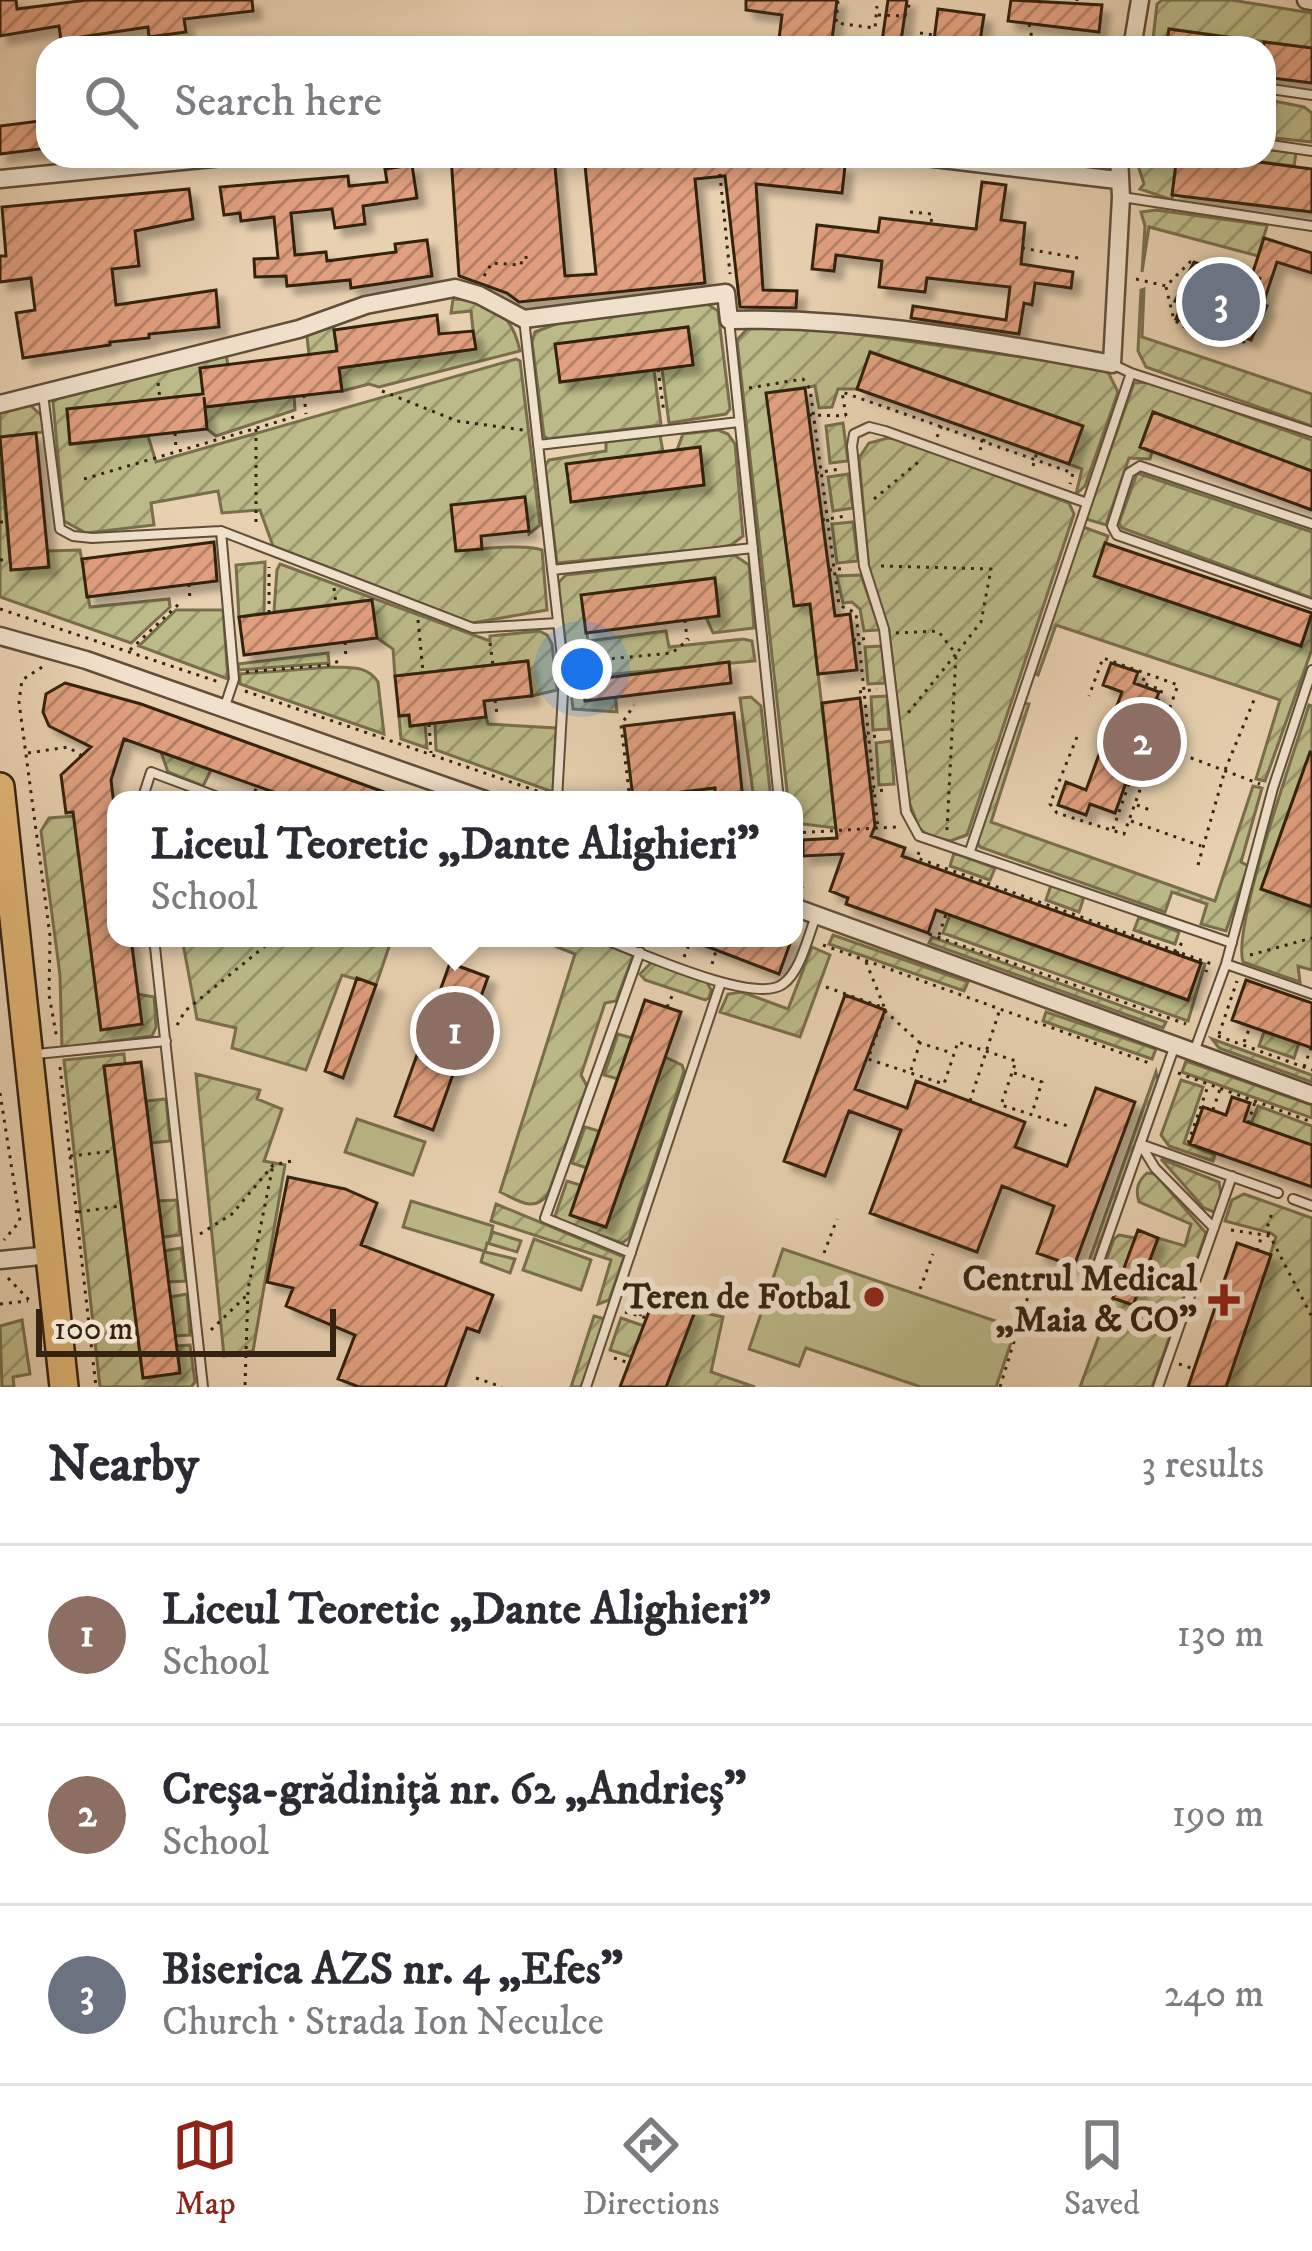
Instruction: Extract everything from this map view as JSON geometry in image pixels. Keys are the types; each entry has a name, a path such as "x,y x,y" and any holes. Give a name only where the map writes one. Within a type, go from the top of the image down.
{"main road":[{"path":"0,787 64,1387"}],"street":[{"path":"1134,36 1140,0"},
{"path":"0,179 111,168"},
{"path":"993,168 1119,188"},
{"path":"0,404 298,329 404,295 455,288 524,319 726,293 729,320 823,323 1112,364 1119,168"},
{"path":"0,636 86,660 460,791"},
{"path":"803,910 1312,1095"},
{"path":"0,1260 50,1255"}],"lane":[{"path":"1276,90 1312,95"},
{"path":"1276,146 1312,151"},
{"path":"1119,188 1312,226"},
{"path":"524,319 562,664 558,791"},
{"path":"729,320 778,791"},
{"path":"1112,364 1312,432"},
{"path":"970,851 1131,373"},
{"path":"43,393 64,534 92,538 221,532 472,628 558,622"},
{"path":"537,445 739,422"},
{"path":"1087,503 885,431 860,429 852,446 864,566 885,637 910,825 923,838 1232,944"},
{"path":"1312,524 1140,466 1130,473 1112,526 1118,536 1312,604"},
{"path":"221,532 234,673 225,708"},
{"path":"552,570 754,548"},
{"path":"1194,1052 1226,964 1273,788 1311,673"},
{"path":"145,791 151,772 202,791"},
{"path":"626,947 721,982 762,990 781,986 794,970 817,915"},
{"path":"155,947 203,1387"},
{"path":"631,1253 545,1218 640,952"},
{"path":"1226,964 1312,994"},
{"path":"586,1387 721,982"},
{"path":"29,1054 166,1041"},
{"path":"1096,1270 1175,1045"},
{"path":"1140,1144 1278,1193"},
{"path":"1140,1144 1155,1168 1214,1228"},
{"path":"1158,1387 1232,1177"},
{"path":"1293,1199 1312,1206"}],"path":[{"path":"876,15 905,16 911,0"},
{"path":"838,1 836,23 874,28 877,6"},
{"path":"1029,24 1032,36"},
{"path":"1071,36 1072,29"},
{"path":"920,33 934,35"},
{"path":"719,168 731,283 726,293"},
{"path":"910,212 932,214 931,224"},
{"path":"1022,248 1078,258"},
{"path":"491,263 521,265 522,258 529,257"},
{"path":"1166,286 1190,262 1263,279"},
{"path":"1117,274 1166,286"},
{"path":"1166,286 1174,320 1201,338 1221,344 1252,340"},
{"path":"658,369 667,430"},
{"path":"736,389 803,379 810,389 839,605 856,613 878,828"},
{"path":"382,391 457,422 536,431"},
{"path":"811,415 846,416 842,392 894,406 1073,473 1065,496"},
{"path":"304,395 306,414"},
{"path":"84,479 294,418"},
{"path":"256,428 257,546"},
{"path":"175,433 176,452"},
{"path":"859,512 933,448"},
{"path":"1035,459 1037,452"},
{"path":"819,472 854,467"},
{"path":"268,613 270,551"},
{"path":"0,560 10,559"},
{"path":"864,566 991,569 980,622 896,729"},
{"path":"189,584 190,602"},
{"path":"130,650 181,602"},
{"path":"417,608 424,672"},
{"path":"0,609 535,791"},
{"path":"562,664 672,653 688,639 685,620"},
{"path":"488,627 493,664"},
{"path":"885,637 938,631 956,655 946,844"},
{"path":"234,673 329,665 342,660 345,642"},
{"path":"1077,737 1050,804 1058,814 1124,834 1178,685 1103,658 1089,696"},
{"path":"1112,831 1162,690 1142,683 1146,673"},
{"path":"22,680 20,702 50,937 49,995 96,1387"},
{"path":"496,700 497,714"},
{"path":"1208,862 1199,862 1225,770 1254,700"},
{"path":"629,791 621,725 634,705"},
{"path":"1250,708 1259,711"},
{"path":"429,724 431,755"},
{"path":"1150,725 1162,730"},
{"path":"1241,731 1250,734"},
{"path":"1156,745 1273,788"},
{"path":"26,753 68,747 82,756"},
{"path":"1129,784 1141,788"},
{"path":"255,791 257,786"},
{"path":"1135,805 1150,810"},
{"path":"1129,820 1203,847"},
{"path":"803,833 910,825"},
{"path":"1206,837 1216,840"},
{"path":"923,838 917,858 1209,963 1202,984"},
{"path":"938,937 946,914"},
{"path":"917,933 1312,1070"},
{"path":"1226,964 1312,938"},
{"path":"807,939 1312,1122"},
{"path":"166,1041 185,1011 264,947"},
{"path":"866,960 885,1010 868,1059 944,1084 958,1042 1016,1061 1001,1105 1071,1127"},
{"path":"1218,1036 1241,970"},
{"path":"970,1101 1008,985"},
{"path":"826,987 885,1010 920,1043 954,1054"},
{"path":"667,1007 672,996"},
{"path":"1244,1045 1250,1027"},
{"path":"910,1073 920,1043"},
{"path":"1304,1067 1311,1048"},
{"path":"1012,1072 1042,1082 1031,1114"},
{"path":"1188,1143 1208,1084"},
{"path":"1213,1111 1220,1088"},
{"path":"0,1093 20,1221 0,1242"},
{"path":"1248,1123 1255,1101"},
{"path":"70,1156 115,1151"},
{"path":"187,1240 232,1214 273,1166 292,1161"},
{"path":"244,1385 248,1295 273,1166"},
{"path":"1278,1193 1267,1228 1312,1317"},
{"path":"76,1212 121,1206"},
{"path":"824,1253 837,1220"},
{"path":"1214,1228 1270,1237"},
{"path":"1257,1250 1263,1234"},
{"path":"920,1289 933,1254"},
{"path":"0,1277 22,1288 30,1301 0,1304"},
{"path":"640,1316 652,1284"},
{"path":"1000,1387 1030,1290"},
{"path":"198,1338 217,1327 248,1295"},
{"path":"620,1310 647,1318"},
{"path":"604,1356 629,1363"},
{"path":"476,1378 502,1387"}],"shaded area":[{"path":"1162,0 1231,0 1312,13 1312,48 1276,43 1276,36 1169,29 1168,36 1153,36 1157,4"},
{"path":"1276,101 1312,113 1312,142 1276,138"},
{"path":"1276,150 1296,153 1294,166 1276,164"},
{"path":"1139,168 1176,168 1172,200 1140,189 1144,184"},
{"path":"1156,210 1267,226 1258,256 1149,227 1142,272 1145,226 1141,212"},
{"path":"1144,289 1142,337 1312,394 1312,426 1146,367 1138,351"},
{"path":"453,299 489,306 506,318 520,351 379,387 369,384 342,391 339,368 475,349 471,311 451,313"},
{"path":"703,301 718,311 730,409 726,414 669,423 662,369 693,364 688,327 556,344 560,382 654,370 661,425 544,436 532,342 535,332 572,318"},
{"path":"333,322 337,351 309,355 307,336"},
{"path":"759,324 798,326 1080,365 1108,372 1118,392 1085,486 1076,494 1082,469 1069,464 1082,426 871,352 857,389 838,389 832,407 819,408 815,386 767,393 794,605 810,604 836,828 803,824 803,791 787,791 737,340"},
{"path":"226,355 228,365 203,394 67,409 71,444 148,436 156,462 516,359 520,361 540,525 529,534 524,497 452,505 456,551 542,550 547,610 472,623 273,546 260,510 222,513 218,491 151,503 154,525 86,533 64,521 53,402 61,396"},
{"path":"1151,382 1312,440 1312,471 1153,412 1140,447 1152,452 1150,459 1129,458 1106,525 1086,519 1134,383"},
{"path":"294,396 295,410 216,436 207,429 205,407"},
{"path":"30,405 42,416 44,432 0,437 0,412"},
{"path":"843,423 848,461 830,463 826,426"},
{"path":"718,430 735,444 743,536 716,548 557,563 545,466 549,460 606,451 606,442 660,435 663,452 567,464 571,501 704,485 700,447 677,450 683,434"},
{"path":"888,438 1069,503 1074,514 967,835 950,841 919,828 908,799 889,630 869,570 859,458 869,443"},
{"path":"0,459 11,570 48,567 47,551 80,550 90,607 169,599 170,607 131,643 0,597"},
{"path":"1137,473 1312,532 1312,598 1122,528 1119,523"},
{"path":"848,474 853,508 833,511 828,477"},
{"path":"853,522 858,561 837,563 832,524"},
{"path":"1083,527 1108,536 1095,576 1300,646 1312,614 1312,649 1265,781 1256,779 1280,700 1056,625 1038,675 1033,673"},
{"path":"734,555 749,565 754,628 713,633 706,617 719,615 714,578 582,595 588,641 666,631 669,647 743,639 752,641 755,661 613,674 617,712 573,709 559,589 566,575"},
{"path":"265,562 264,613 239,617 236,565"},
{"path":"280,564 490,641 490,636 539,631 552,644 557,690 532,696 527,661 395,676 393,649 377,638 371,600 274,612"},
{"path":"861,575 880,630 864,631 860,609 852,602 843,603 837,576"},
{"path":"176,610 223,610 228,679 139,646"},
{"path":"882,646 885,683 868,684 865,647"},
{"path":"328,653 329,663 239,670 238,664"},
{"path":"332,667 363,670 378,682 384,734 240,684 240,674"},
{"path":"887,696 889,729 873,730 871,697"},
{"path":"751,697 761,706 770,791 753,791 740,698"},
{"path":"1023,703 1029,704 991,822 1215,901 1253,786 1262,788 1241,862 1248,866 1226,931 1201,924 1207,904 1172,892 1165,912 980,847 977,842"},
{"path":"1309,705 1312,765 1306,763 1261,889 1312,907 1312,970 1298,966 1300,982 1243,962 1242,942 1255,877"},
{"path":"409,715 411,726 425,724 427,748 401,739 399,716"},
{"path":"486,717 488,724 556,728 553,791 436,750 435,723"},
{"path":"891,741 894,784 879,785 876,743"},
{"path":"161,752 211,770 203,786 168,772"},
{"path":"74,816 101,1029 141,1024 138,994 154,997 152,1036 62,1048 60,975 41,831 49,818"},
{"path":"954,853 995,868 990,880 950,866"},
{"path":"1051,885 1084,897 1079,912 1046,900"},
{"path":"950,915 1187,1000 1201,963 1205,964 1188,1021 943,933"},
{"path":"1139,917 1179,932 1175,944 1134,930"},
{"path":"833,935 968,982 964,991 829,944"},
{"path":"932,937 1166,1022 1163,1028 929,943"},
{"path":"184,947 389,947 376,985 342,975 306,1070 232,1048 236,1028 197,1019"},
{"path":"558,947 613,947 633,956 616,1001 605,1003 581,1075 587,1086 548,1194 537,1203 520,1202 500,1192 575,954"},
{"path":"812,947 830,955 800,1037 720,1012 728,994 742,992 788,1009"},
{"path":"653,961 705,978 709,998 645,980 640,974"},
{"path":"1046,1012 1156,1049 1152,1059 1043,1021"},
{"path":"1264,1032 1299,1043 1294,1058 1259,1046"},
{"path":"618,1034 632,1038 618,1079 604,1075"},
{"path":"1212,1039 1312,1075 1312,1082 1219,1048"},
{"path":"124,1054 125,1064 104,1067 143,1377 179,1373 176,1346 190,1345 195,1382 191,1387 100,1387 64,1060"},
{"path":"665,1057 682,1065 684,1071 629,1238 622,1243 562,1222 555,1216 567,1181 580,1185 571,1215 606,1227"},
{"path":"1186,1061 1312,1105 1312,1118 1182,1072"},
{"path":"1156,1072 1158,1081 1091,1268 1087,1267"},
{"path":"196,1074 260,1090 257,1099 282,1109 264,1161 285,1165 253,1351 224,1356"},
{"path":"1181,1080 1203,1087 1184,1143 1215,1155 1213,1161 1169,1146 1161,1135"},
{"path":"166,1099 170,1141 151,1143 146,1101"},
{"path":"1258,1106 1312,1126 1312,1145 1251,1124"},
{"path":"357,1119 425,1142 413,1175 345,1152"},
{"path":"585,1127 599,1131 587,1168 572,1163"},
{"path":"1161,1159 1219,1182 1221,1195 1214,1212 1204,1208"},
{"path":"1147,1173 1155,1174 1206,1233 1152,1387 1080,1387 1113,1298 1133,1305 1158,1238 1185,1246 1191,1224 1139,1202 1138,1186"},
{"path":"1244,1194 1312,1218 1312,1387 1226,1387 1276,1237 1225,1221 1232,1200"},
{"path":"177,1200 180,1235 163,1237 158,1201"},
{"path":"411,1201 493,1226 489,1242 493,1232 521,1241 517,1252 487,1243 485,1252 515,1259 510,1273 481,1262 484,1251 403,1227"},
{"path":"496,1204 624,1257 609,1300 598,1304 611,1260 491,1221"},
{"path":"1119,1235 1135,1238 1121,1278 1102,1272"},
{"path":"534,1239 591,1260 581,1290 523,1270"},
{"path":"181,1248 186,1281 168,1282 164,1251"},
{"name":"Teren de Fotbal","path":"783,1249 1016,1328 996,1387 921,1387 806,1348 799,1366 749,1349"},
{"path":"187,1294 190,1335 175,1336 170,1297"},
{"path":"695,1311 723,1317 711,1372 755,1387 666,1387"},
{"path":"594,1316 605,1319 582,1387 571,1387"},
{"path":"621,1318 644,1326 632,1357 610,1350"},
{"path":"22,1320 30,1374 13,1377 14,1387 2,1387 0,1326"}],"building":[{"path":"0,0 16,0 17,9 87,0 252,0 253,11 184,19 186,32 149,36 148,27 60,36 59,26 0,36"},
{"path":"746,0 837,0 832,36 779,36 782,15 746,10"},
{"path":"888,0 907,0 902,36 883,36"},
{"path":"1011,0 1102,5 1099,32 1008,21"},
{"path":"938,9 984,15 981,36 935,36"},
{"path":"1169,29 1219,36 1168,36"},
{"path":"1276,44 1312,48 1312,83 1276,78"},
{"path":"36,122 36,150 0,154 0,126"},
{"path":"1276,164 1312,169 1312,212 1172,195 1175,168 1276,168"},
{"path":"412,168 417,198 363,206 365,224 335,228 332,209 291,213 295,255 326,252 327,261 396,252 395,244 427,240 432,276 351,288 350,280 287,286 286,276 255,277 254,259 278,258 274,217 241,221 240,213 224,215 220,187 348,176 349,186 387,182 385,169"},
{"path":"452,168 555,168 565,276 596,274 585,168 845,168 842,193 756,184 763,290 797,291 796,308 740,307 725,176 695,179 705,283 519,302 459,276"},
{"path":"982,182 1006,185 1001,220 1025,223 1021,264 1073,272 1071,288 1035,283 1032,305 1024,303 1019,334 911,318 913,306 1006,320 1010,287 927,278 925,292 879,287 882,261 836,255 834,271 812,269 817,225 878,232 880,218 976,229"},
{"path":"189,189 193,219 135,231 139,266 112,269 116,305 216,290 219,327 149,334 149,338 23,358 16,313 35,310 31,278 0,282 0,256 6,256 2,207"},
{"path":"1264,238 1312,253 1312,273 1277,262 1263,304 1267,306 1251,340 1176,319 1182,303 1175,301 1194,262 1250,281"},
{"path":"437,315 439,334 473,331 476,349 339,368 342,391 205,407 204,397 207,429 70,444 67,409 203,394 200,368 337,351 334,330"},
{"path":"688,327 693,365 560,382 555,344"},
{"path":"870,352 1083,426 1069,464 857,389"},
{"path":"805,388 835,616 850,614 857,670 818,674 810,604 794,606 766,393"},
{"path":"1153,412 1312,471 1312,510 1140,447"},
{"path":"36,433 49,567 11,570 0,437"},
{"path":"700,447 704,485 571,502 566,464"},
{"path":"525,497 529,531 481,536 482,549 456,551 451,505"},
{"path":"214,542 217,581 87,597 82,559"},
{"path":"1105,543 1312,613 1301,646 1094,576"},
{"path":"715,578 719,616 586,633 581,595"},
{"path":"372,600 377,638 244,655 239,617"},
{"path":"528,661 532,696 484,701 486,717 410,726 409,715 399,716 395,676"},
{"path":"729,662 731,683 585,701 582,681"},
{"path":"1111,663 1138,672 1134,683 1159,692 1115,813 1090,804 1086,815 1058,805 1066,782 1086,790 1122,692 1103,685"},
{"path":"65,683 141,704 381,791 271,791 124,739 111,780 112,791 107,791 107,947 132,947 142,1024 101,1030 73,812 66,813 61,775 91,747 49,726 43,712 46,694"},
{"path":"860,698 875,826 871,836 905,848 902,856 1201,963 1188,1000 936,910 928,933 846,904 848,898 830,891 843,854 803,856 803,840 837,838 822,703"},
{"path":"734,713 742,791 632,791 624,726"},
{"path":"1312,753 1312,907 1261,889"},
{"path":"708,947 789,947 779,974"},
{"path":"450,963 488,977 433,1130 395,1116"},
{"path":"357,978 376,985 343,1078 325,1071"},
{"path":"1246,980 1312,1003 1312,1048 1232,1020"},
{"path":"845,995 885,1010 855,1089 907,1108 916,1081 1025,1122 1015,1147 1067,1166 1096,1088 1135,1102 1074,1266 1037,1253 1054,1206 1002,1186 977,1252 870,1213 901,1130 849,1111 825,1176 784,1161"},
{"path":"645,1000 681,1012 606,1227 570,1215"},
{"path":"141,1062 180,1373 143,1378 104,1066"},
{"path":"1232,1097 1250,1103 1244,1121 1312,1145 1312,1187 1190,1144 1203,1107 1226,1115"},
{"path":"288,1177 345,1189 377,1203 361,1245 493,1295 479,1332 467,1328 445,1387 359,1387 338,1379 355,1335 286,1306 293,1288 267,1282"},
{"path":"1138,1230 1158,1238 1133,1305 1113,1298"},
{"path":"1237,1243 1271,1255 1226,1387 1188,1387"},
{"path":"655,1296 695,1311 666,1387 620,1387"}],"place":[{"name":"Biserica AZS nr. 4 „Efes”","path":"1221,302"},
{"name":"Creșa-grădiniță nr. 62 „Andrieș”","path":"1142,742"},
{"name":"Liceul Teoretic „Dante Alighieri”","path":"455,1031"},
{"name":"Teren de Fotbal","path":"874,1297"},
{"name":"Centrul Medical „Maia & CO”","path":"1224,1300"}]}
